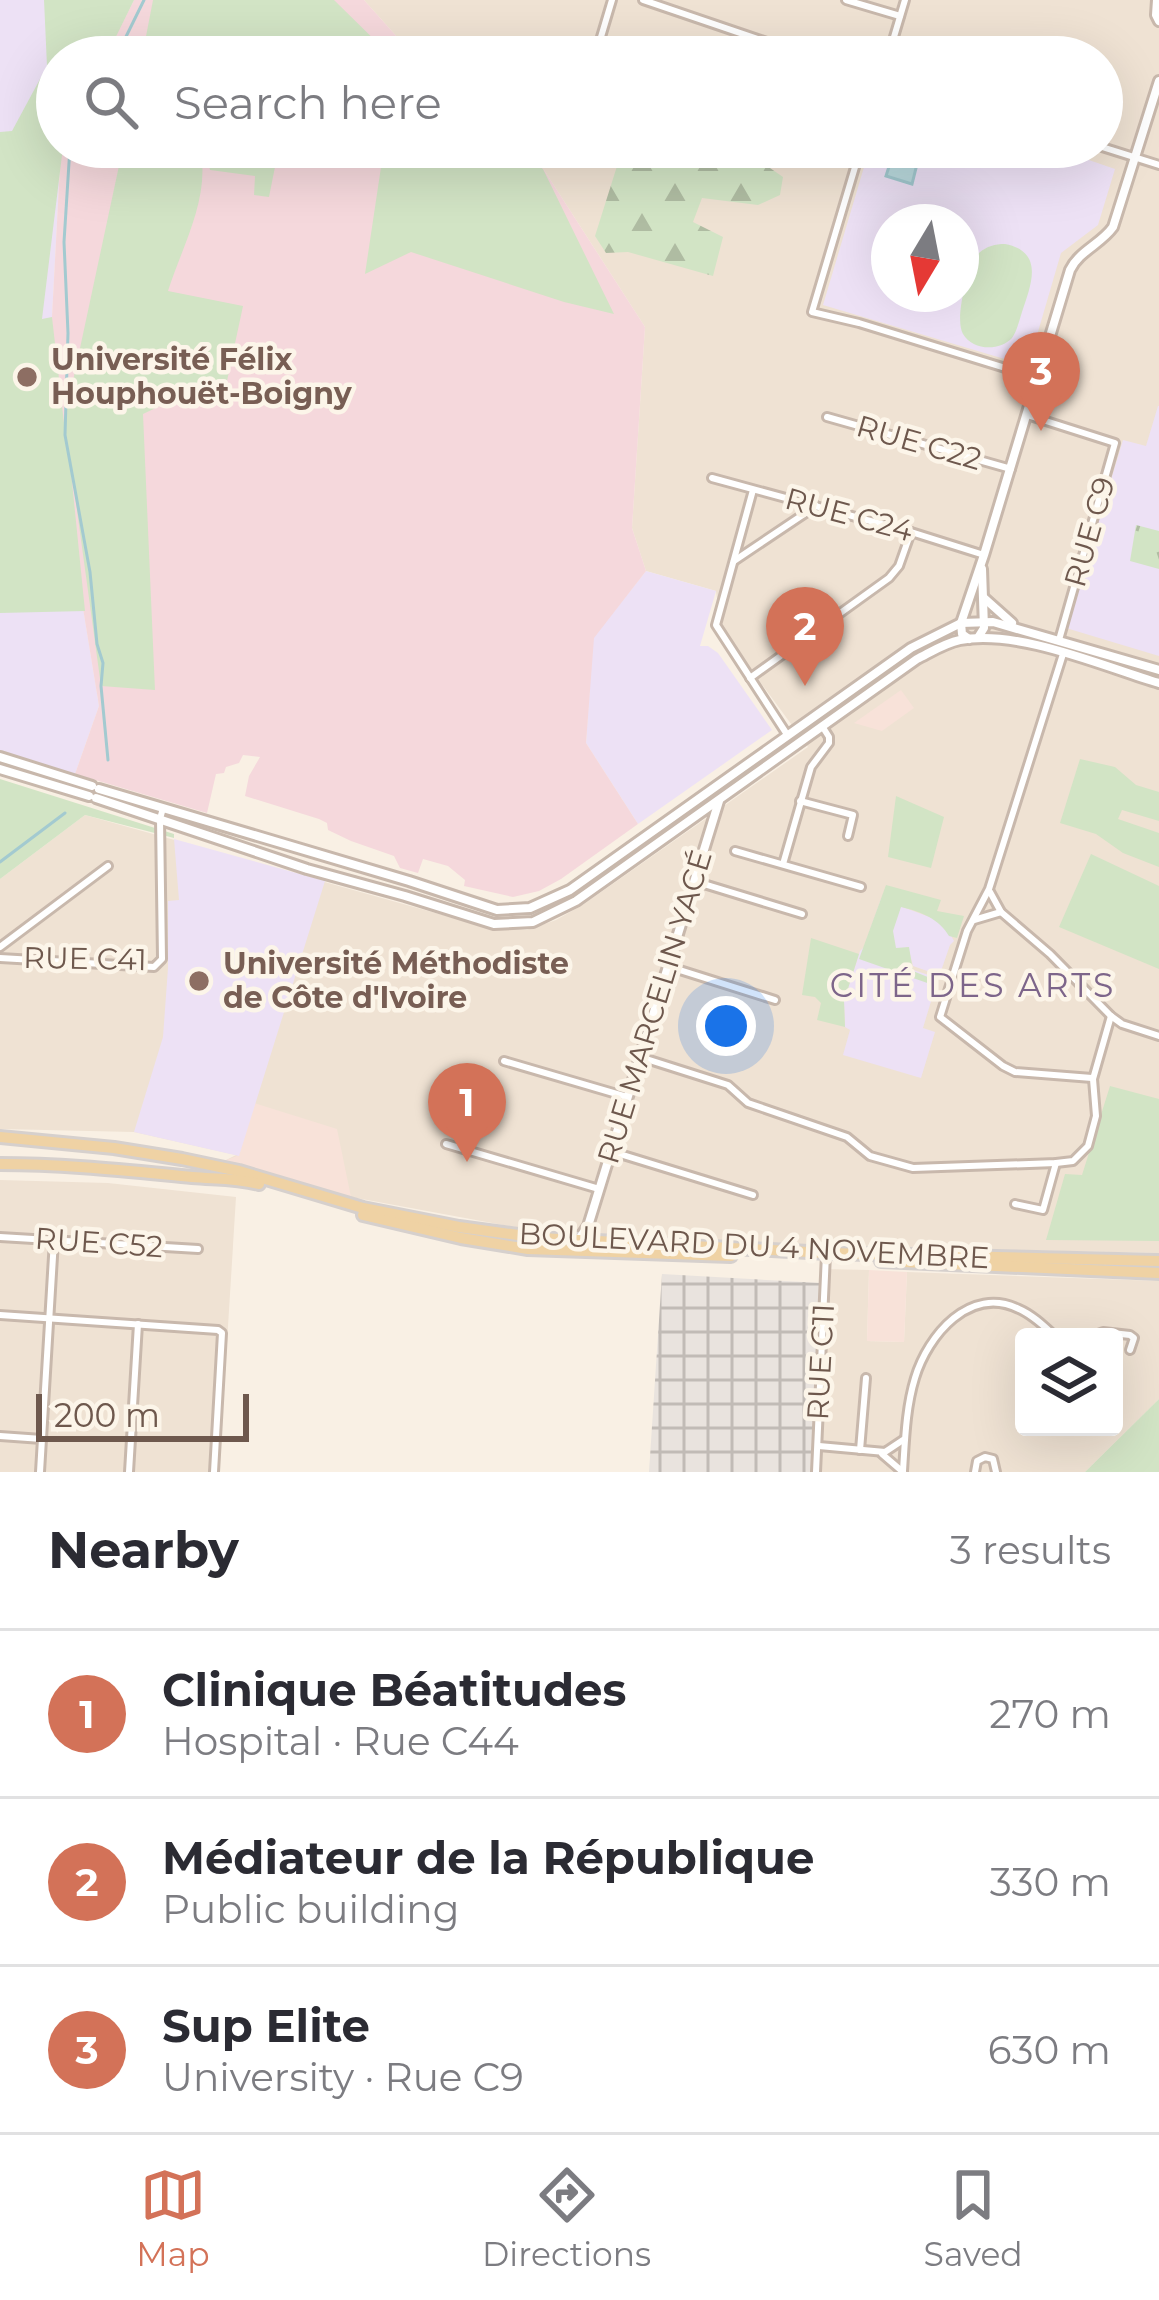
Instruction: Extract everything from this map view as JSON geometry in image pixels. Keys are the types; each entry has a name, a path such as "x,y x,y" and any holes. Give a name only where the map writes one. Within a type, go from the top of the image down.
{"main road":[{"name":"BOULEVARD DU 4 NOVEMBRE","path":"0,1137 182,1159 396,1215 583,1247"},
{"name":"BOULEVARD DU 4 NOVEMBRE","path":"0,1164 235,1178 415,1228 494,1244 1159,1273"},
{"name":"BOULEVARD DU 4 NOVEMBRE","path":"826,1257 1159,1261"}],"street":[{"path":"601,36 612,0"},
{"path":"643,0 748,36"},
{"path":"683,14 688,0"},
{"path":"846,0 900,16"},
{"path":"894,36 905,0"},
{"path":"1156,0 1159,21"},
{"path":"974,639 962,634 961,623 1075,259 1113,227 1159,81"},
{"path":"1123,153 1159,165"},
{"path":"855,168 812,312 1039,378"},
{"name":"RUE C9","path":"1027,415 1115,443 1059,640"},
{"name":"RUE C22","path":"827,417 1011,469"},
{"name":"RUE C24","path":"712,478 911,532 983,558"},
{"path":"753,489 716,625 788,736"},
{"path":"731,562 816,506"},
{"path":"750,678 889,578 899,566 911,532"},
{"path":"974,639 984,630 983,558"},
{"path":"984,598 1018,628"},
{"path":"0,769 410,881 497,910 530,908 570,890 911,648 961,623 984,621 1018,628 1159,670"},
{"path":"162,813 308,869 494,924 520,925 575,901 917,659 946,645 974,639 1017,641 1159,683"},
{"path":"1063,654 989,889 971,922 940,1017 1015,1072 1093,1078"},
{"path":"783,864 812,767 829,743 822,726"},
{"path":"0,757 60,782"},
{"path":"712,790 719,799"},
{"name":"RUE MARCELIN YACÉ","path":"583,1247 719,799"},
{"path":"800,801 853,814 848,836"},
{"name":"RUE C41","path":"0,958 154,967 159,963 162,813"},
{"path":"735,850 861,887"},
{"path":"0,947 108,866"},
{"path":"405,896 410,881"},
{"path":"694,881 802,914"},
{"path":"989,889 1001,912 1112,1016 1159,1036"},
{"path":"971,922 1001,912"},
{"path":"667,966 775,1000"},
{"path":"639,1057 728,1085 748,1103 831,1130 850,1138 866,1154 913,1168 1056,1163 1073,1161 1088,1146 1096,1116 1093,1078 1112,1016"},
{"path":"504,1060 627,1097"},
{"path":"446,1144 599,1189"},
{"path":"610,1151 753,1195"},
{"path":"1016,1204 1043,1210 1056,1163"},
{"name":"RUE C52","path":"0,1237 198,1249"},
{"path":"40,1472 54,1240"},
{"name":"RUE C11","path":"816,1472 826,1257"},
{"path":"903,1472 910,1396 937,1335 962,1311 977,1305 1004,1304 1045,1328"},
{"path":"0,1315 218,1330 222,1333 214,1472"},
{"path":"129,1472 138,1324"},
{"path":"1123,1334 1134,1338 1130,1350"},
{"path":"860,1450 866,1378"},
{"path":"0,1436 42,1439"},
{"path":"817,1446 879,1452 892,1450 905,1437"},
{"path":"879,1452 903,1472"},
{"path":"975,1472 977,1461 985,1457 996,1463 996,1472"}],"shaded area":[{"name":"Université Félix Houphouët-Boigny","path":"0,0 134,0 116,36 36,36 36,168 60,168 52,317 55,436 99,706 75,774 0,751"},
{"path":"134,0 364,0 396,36 116,36"},
{"path":"364,0 1159,0 1159,1253 590,1238 351,1197 224,1161 236,1155 134,1132 0,1129 0,879 85,815 482,926 527,930 584,904 808,747 721,629 716,591 646,571 632,528 645,327 543,168 1123,168 1123,36 396,36"},
{"path":"60,168 543,168 645,327 632,528 646,571 594,638 586,743 638,824 561,879 513,897 464,886 465,880 448,866 423,859 418,873 400,868 394,856 328,830 327,823 319,819 245,796 260,757 243,755 239,763 216,774 207,813 75,774 99,706 55,437 52,317"},
{"path":"864,168 1115,169 1098,225 1061,253 1028,366 823,305"},
{"path":"1158,406 1159,656 1066,628 1123,440 1146,446"},
{"path":"646,571 716,591 700,646 718,653 772,730 638,824 586,743 593,638"},
{"path":"901,690 914,708 882,731 854,723"},
{"path":"174,839 325,881 239,1156 134,1132 163,1037 168,901 179,900"},
{"path":"881,899 935,919 948,930 954,941 941,971 913,966 908,947 866,941"},
{"path":"865,946 895,964 938,978 923,1028 935,1032 921,1078 843,1055 850,1030 845,1027 844,1001"},
{"path":"254,1103 337,1129 351,1197 224,1161 239,1155"},
{"path":"0,1180 108,1183 236,1197 219,1472 0,1472"},
{"path":"822,1269 869,1270 867,1341 904,1342 907,1272 1159,1281 1159,1399 1123,1435 1123,1328 1015,1328 1015,1436 1121,1436 1085,1472 811,1472"},
{"path":"869,1270 907,1272 904,1342 867,1341"},
{"path":"662,1274 821,1283 811,1472 649,1472"}],"green space":[{"path":"44,0 134,0 116,36 46,36"},
{"path":"153,0 334,0 371,36 176,35 146,36"},
{"path":"36,86 36,168 60,168 42,319 52,317 64,423 119,168 202,168 199,202 168,291 243,306 224,395 183,395 143,414 155,690 101,686 69,452 85,611 0,613 0,132 12,131"},
{"path":"275,168 269,197 254,195 255,176 210,170"},
{"path":"381,168 542,168 614,314 411,252 365,274"},
{"path":"616,168 770,168 783,177 780,195 758,205 702,198 693,222 723,237 713,276 628,252 606,253 595,236"},
{"path":"991,246 1018,248 1026,254 1032,271 1017,329 1012,338 993,347 967,339 960,317 961,312 979,312 979,253"},
{"path":"1136,525 1159,531 1159,569 1130,561"},
{"path":"1080,759 1115,767 1136,785 1159,792 1159,821 1122,810 1118,819 1159,833 1159,867 1123,853 1096,834 1060,823"},
{"path":"0,779 174,834 174,838 85,815 0,879"},
{"path":"896,796 944,817 931,868 888,857"},
{"path":"1091,854 1159,886 1159,969 1059,927"},
{"path":"886,885 941,900 937,911 964,916 957,938 929,917 901,907 893,931 896,948 909,947 913,971 935,980 933,985 859,959"},
{"path":"811,938 859,954 844,1001 845,1027 817,1020 821,1003 802,995"},
{"path":"1110,1086 1159,1099 1159,1241 1046,1240 1065,1174 1082,1175"},
{"path":"1159,1399 1159,1472 1085,1472 1123,1436"}],"water":[{"path":"889,168 916,168 912,184 886,176"}],"waterway":[{"path":"126,36 144,0"},
{"path":"69,168 64,242 65,435 103,663 108,760"},
{"path":"0,862 65,813"}],"place":[{"name":"Université Félix Houphouët-Boigny","path":"27,377"},
{"name":"Sup Elite","path":"1041,431"},
{"name":"Médiateur de la République","path":"805,686"},
{"name":"Université Méthodiste de Côte d'Ivoire","path":"199,981"},
{"name":"Clinique Béatitudes","path":"467,1162"}],"district":[{"name":"CITÉ DES ARTS","path":"973,985"}]}
